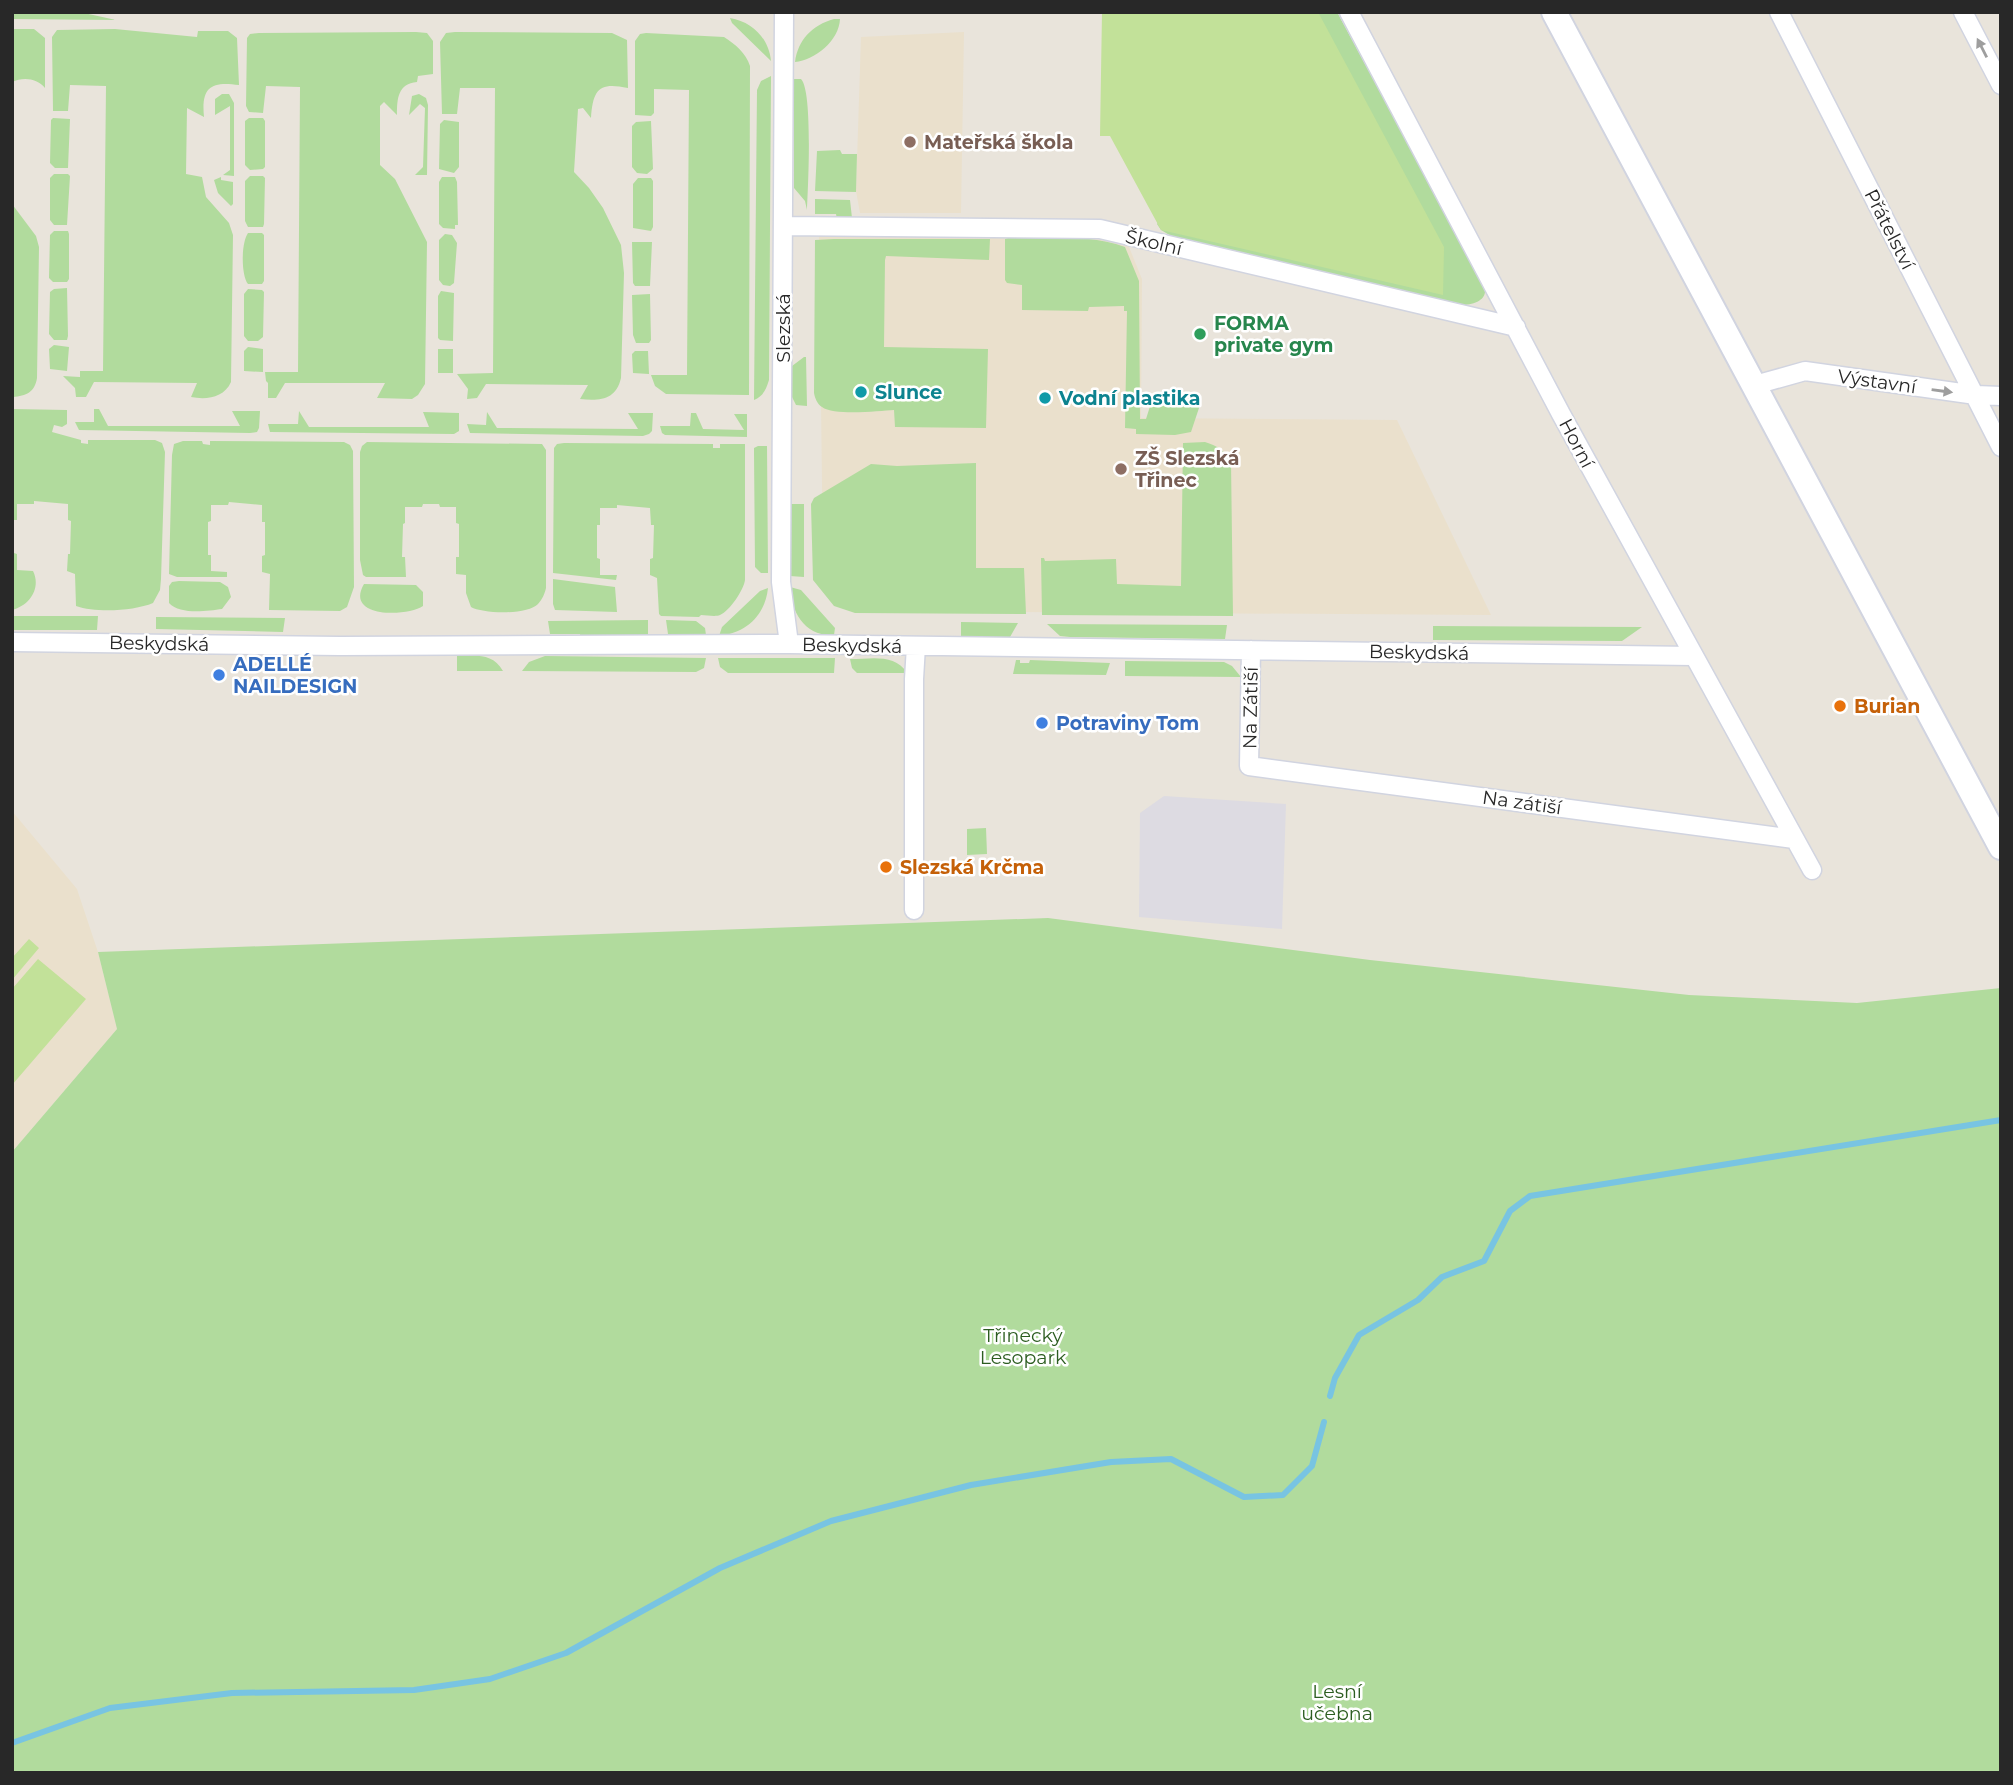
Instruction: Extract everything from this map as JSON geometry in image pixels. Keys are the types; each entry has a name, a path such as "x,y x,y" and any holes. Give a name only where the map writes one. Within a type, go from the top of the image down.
{"main road":[{"path":"1555,12 2001,847"}],"street":[{"name":"Slezská","path":"785,12 781,582 789,644"},
{"name":"Horní","path":"1349,12 1693,656 1812,870"},
{"name":"Přátelství","path":"1779,12 2001,447"},
{"path":"1963,12 2001,85"},
{"name":"Školní","path":"783,226 1100,229 1516,327"},
{"name":"Výstavní","path":"1755,385 1805,371 1976,396 2001,396"},
{"name":"Beskydská","path":"12,642 340,646 789,644 1693,656"},
{"path":"914,910 916,646"},
{"name":"Na Zátiší","path":"1249,766 1251,650"},
{"name":"Na zátiší","path":"1249,766 1794,839"}],"shaded area":[{"name":"Mateřská škola","path":"964,32 961,213 860,213 856,191 861,37"},
{"name":"ZŠ Slezská Třinec","path":"835,233 1093,237 1127,242 1142,279 1141,418 1397,420 1491,615 853,611 823,567 819,236"},
{"path":"1164,796 1286,804 1282,929 1139,917 1140,813"},
{"path":"12,811 77,889 98,952 117,1029 12,1152"}],"green space":[{"path":"1102,12 1318,12 1444,247 1443,295 1161,230 1110,136 1100,136"},
{"path":"1293,12 1337,12 1484,287 1484,296 1477,302 1455,305 1178,240 1161,230 1157,224"},
{"path":"12,13 84,13 116,20 12,19"},
{"path":"730,18 746,23 758,33 767,46 771,61 732,23"},
{"path":"834,19 840,19 831,42 810,58 795,62 799,47 807,34"},
{"path":"12,29 34,29 45,38 45,88 30,79 12,82"},
{"path":"115,29 197,37 198,31 228,31 237,38 239,85 221,84 210,88 204,99 204,117 187,108 186,174 202,177 206,197 229,223 233,235 231,382 224,392 214,397 191,397 197,383 94,382 86,397 76,397 75,388 63,376 80,377 80,371 103,371 106,86 70,85 68,111 53,111 52,37 57,30"},
{"path":"259,33 427,33 433,41 433,74 418,76 417,82 402,89 398,98 397,115 384,102 380,106 380,165 395,179 427,242 425,384 412,399 377,398 385,383 285,383 276,398 268,398 265,372 298,372 300,87 266,86 263,113 249,112 246,106 247,38 250,34"},
{"path":"446,33 612,33 627,40 628,88 611,86 600,90 594,100 591,118 583,108 578,109 574,172 603,208 621,245 624,273 621,378 615,391 606,398 580,399 588,385 486,384 477,398 467,399 468,389 457,374 493,373 495,88 460,88 457,114 442,114 440,42"},
{"path":"640,34 724,37 740,49 750,66 749,395 666,394 655,386 651,375 687,375 689,90 654,89 654,113 651,116 635,115 635,41"},
{"path":"771,76 769,380 764,392 754,400 757,90 761,81"},
{"path":"794,79 801,79 807,101 807,210 805,201 794,188"},
{"path":"222,94 229,94 234,103 234,176 223,175 230,170 230,106 215,115 215,99"},
{"path":"419,94 426,98 428,105 427,175 415,175 423,167 425,108 420,104 409,115 412,96"},
{"path":"53,118 70,119 68,168 55,168 50,163"},
{"path":"249,118 263,118 265,121 263,169 250,170 245,165 245,121"},
{"path":"444,120 459,122 459,167 454,173 439,169 440,124"},
{"path":"651,121 653,169 647,174 637,173 632,167 632,126 636,122"},
{"path":"840,150 842,154 857,154 856,192 815,191 817,151"},
{"path":"54,174 70,176 67,225 54,225 50,220 50,178"},
{"path":"250,176 265,178 263,227 248,227 245,221 245,181"},
{"path":"221,177 221,180 233,182 231,206 218,193 214,180"},
{"path":"442,177 455,177 457,182 458,225 455,225 455,229 443,228 439,224 439,182"},
{"path":"638,178 651,178 653,181 651,231 633,228 633,184"},
{"path":"815,199 850,200 852,218 837,219 836,214 815,214"},
{"path":"12,204 36,236 39,247 37,378 29,392 13,397"},
{"path":"54,231 68,231 69,234 67,282 53,282 49,278 50,235"},
{"path":"248,233 264,235 262,284 248,284 246,280 243,251"},
{"path":"445,234 452,235 457,243 454,283 450,286 443,285 439,280 439,240"},
{"path":"1084,238 1125,247 1139,281 1140,419 1146,419 1152,400 1197,397 1200,405 1191,432 1175,435 1136,434 1136,429 1125,428 1127,311 1124,311 1124,306 1089,307 1088,311 1022,310 1022,285 1007,283 1005,280 1005,239"},
{"path":"990,239 989,260 886,256 885,260 884,347 988,349 986,428 895,427 894,410 846,412 828,410 819,404 814,393 815,240"},
{"path":"632,242 652,242 650,286 635,286 633,283"},
{"path":"67,288 67,340 54,340 49,334 50,292"},
{"path":"248,289 264,292 263,337 258,341 248,341 244,336 244,294"},
{"path":"441,291 454,293 453,341 438,338 438,296"},
{"path":"650,294 651,340 649,343 636,343 633,335 632,295"},
{"path":"54,345 69,347 67,371 50,369 49,349"},
{"path":"248,347 263,349 263,372 244,371 244,351"},
{"path":"438,349 453,349 453,373 438,373"},
{"path":"635,351 648,351 649,374 633,373 632,354"},
{"path":"804,357 807,406 796,405 792,397 792,366"},
{"path":"12,409 67,410 67,424 62,427 54,425 52,432 81,440 81,443 88,444 88,440 155,440 162,443 165,452 161,579 160,590 153,603 115,610 94,610 76,606 75,574 67,571 71,521 68,520 68,504 34,501 34,504 17,504 14,553 17,554 17,570 33,571 35,589 29,600 12,610"},
{"path":"94,409 99,409 108,426 240,426 232,411 260,411 259,428 257,432 250,433 79,430 75,422 94,422"},
{"path":"299,411 309,427 429,427 423,412 459,413 459,431 454,434 270,432 268,424 298,424"},
{"path":"487,412 497,428 638,429 628,413 653,413 652,431 643,436 470,433 467,424 486,425"},
{"path":"691,413 696,413 703,429 744,430 734,414 747,414 747,437 662,433 660,426 690,426"},
{"path":"202,441 203,444 210,445 210,441 344,442 350,445 353,451 354,587 347,607 340,611 269,610 270,574 262,572 265,522 262,522 262,505 229,502 228,505 211,505 208,555 211,555 211,571 227,572 227,577 177,577 169,574 172,455 174,444"},
{"path":"367,442 542,444 546,450 546,588 538,604 525,610 505,612 471,607 466,593 466,575 456,574 459,524 456,523 456,507 440,507 439,504 405,507 402,557 405,557 406,577 363,575 360,560 360,452"},
{"path":"1205,442 1220,449 1231,461 1233,616 1042,615 1041,558 1045,561 1116,559 1117,584 1181,586 1183,443"},
{"path":"557,444 713,444 713,448 720,448 720,444 745,444 745,580 728,609 716,616 659,614 657,578 650,575 654,525 651,525 650,508 617,505 617,508 600,508 597,558 600,559 600,575 617,575 616,580 553,573 554,448"},
{"path":"767,446 768,573 761,573 755,567 754,448"},
{"path":"976,463 976,568 1024,568 1026,614 855,613 834,606 813,580 811,504 814,498 871,464 897,466"},
{"path":"791,504 804,504 804,577 790,576"},
{"path":"553,579 615,587 617,612 555,610"},
{"path":"172,582 220,582 228,587 231,597 222,609 180,609 169,603 169,586"},
{"path":"364,584 416,585 423,592 423,606 415,610 392,613 370,609 363,603 360,595"},
{"path":"790,587 801,590 835,628 834,635 815,632 802,621 793,605"},
{"path":"768,588 763,607 746,627 719,636 722,627 760,591"},
{"path":"12,616 98,616 97,630 12,630"},
{"path":"156,617 285,618 283,632 156,629"},
{"path":"648,620 648,640 581,641 580,634 550,634 548,621"},
{"path":"666,620 696,621 705,628 706,635 668,634"},
{"path":"961,622 1018,623 1010,637 961,637"},
{"path":"1047,624 1227,625 1225,639 1070,637 1060,636"},
{"path":"1433,626 1642,627 1622,641 1433,640"},
{"path":"457,656 489,658 503,671 457,671"},
{"path":"545,656 706,658 704,668 696,672 522,671 529,662"},
{"path":"718,658 835,658 834,673 728,673 720,667"},
{"path":"850,659 889,660 896,662 907,673 857,673 852,668"},
{"path":"1016,660 1020,660 1020,663 1029,663 1030,660 1110,663 1106,675 1013,674"},
{"path":"1125,661 1224,662 1232,666 1241,677 1125,676"},
{"path":"986,828 987,854 967,855 967,829"},
{"name":"Třinecký Lesopark","path":"1048,918 1370,960 1689,995 1857,1003 2001,988 2001,1773 12,1773 12,1152 117,1029 98,952"},
{"path":"29,939 39,948 12,980 12,958"},
{"path":"38,959 86,999 12,1085 12,989"}],"waterway":[{"path":"1330,1396 1335,1378 1359,1335 1418,1300 1442,1277 1484,1261 1510,1211 1530,1196 2001,1120"},
{"path":"12,1743 110,1708 232,1693 414,1690 490,1679 566,1653 720,1568 831,1521 971,1485 1111,1462 1171,1459 1244,1497 1283,1495 1312,1466 1324,1422"}],"place":[{"name":"Mateřská škola","path":"910,142"},
{"name":"FORMA private gym","path":"1200,334"},
{"name":"Slunce","path":"861,392"},
{"name":"Vodní plastika","path":"1045,398"},
{"name":"ZŠ Slezská Třinec","path":"1121,469"},
{"name":"ADELLÉ NAILDESIGN","path":"219,675"},
{"name":"Burian","path":"1840,706"},
{"name":"Potraviny Tom","path":"1042,723"},
{"name":"Slezská Krčma","path":"886,867"}],"park label":[{"name":"Lesní učebna","path":"1337,1702"}]}
